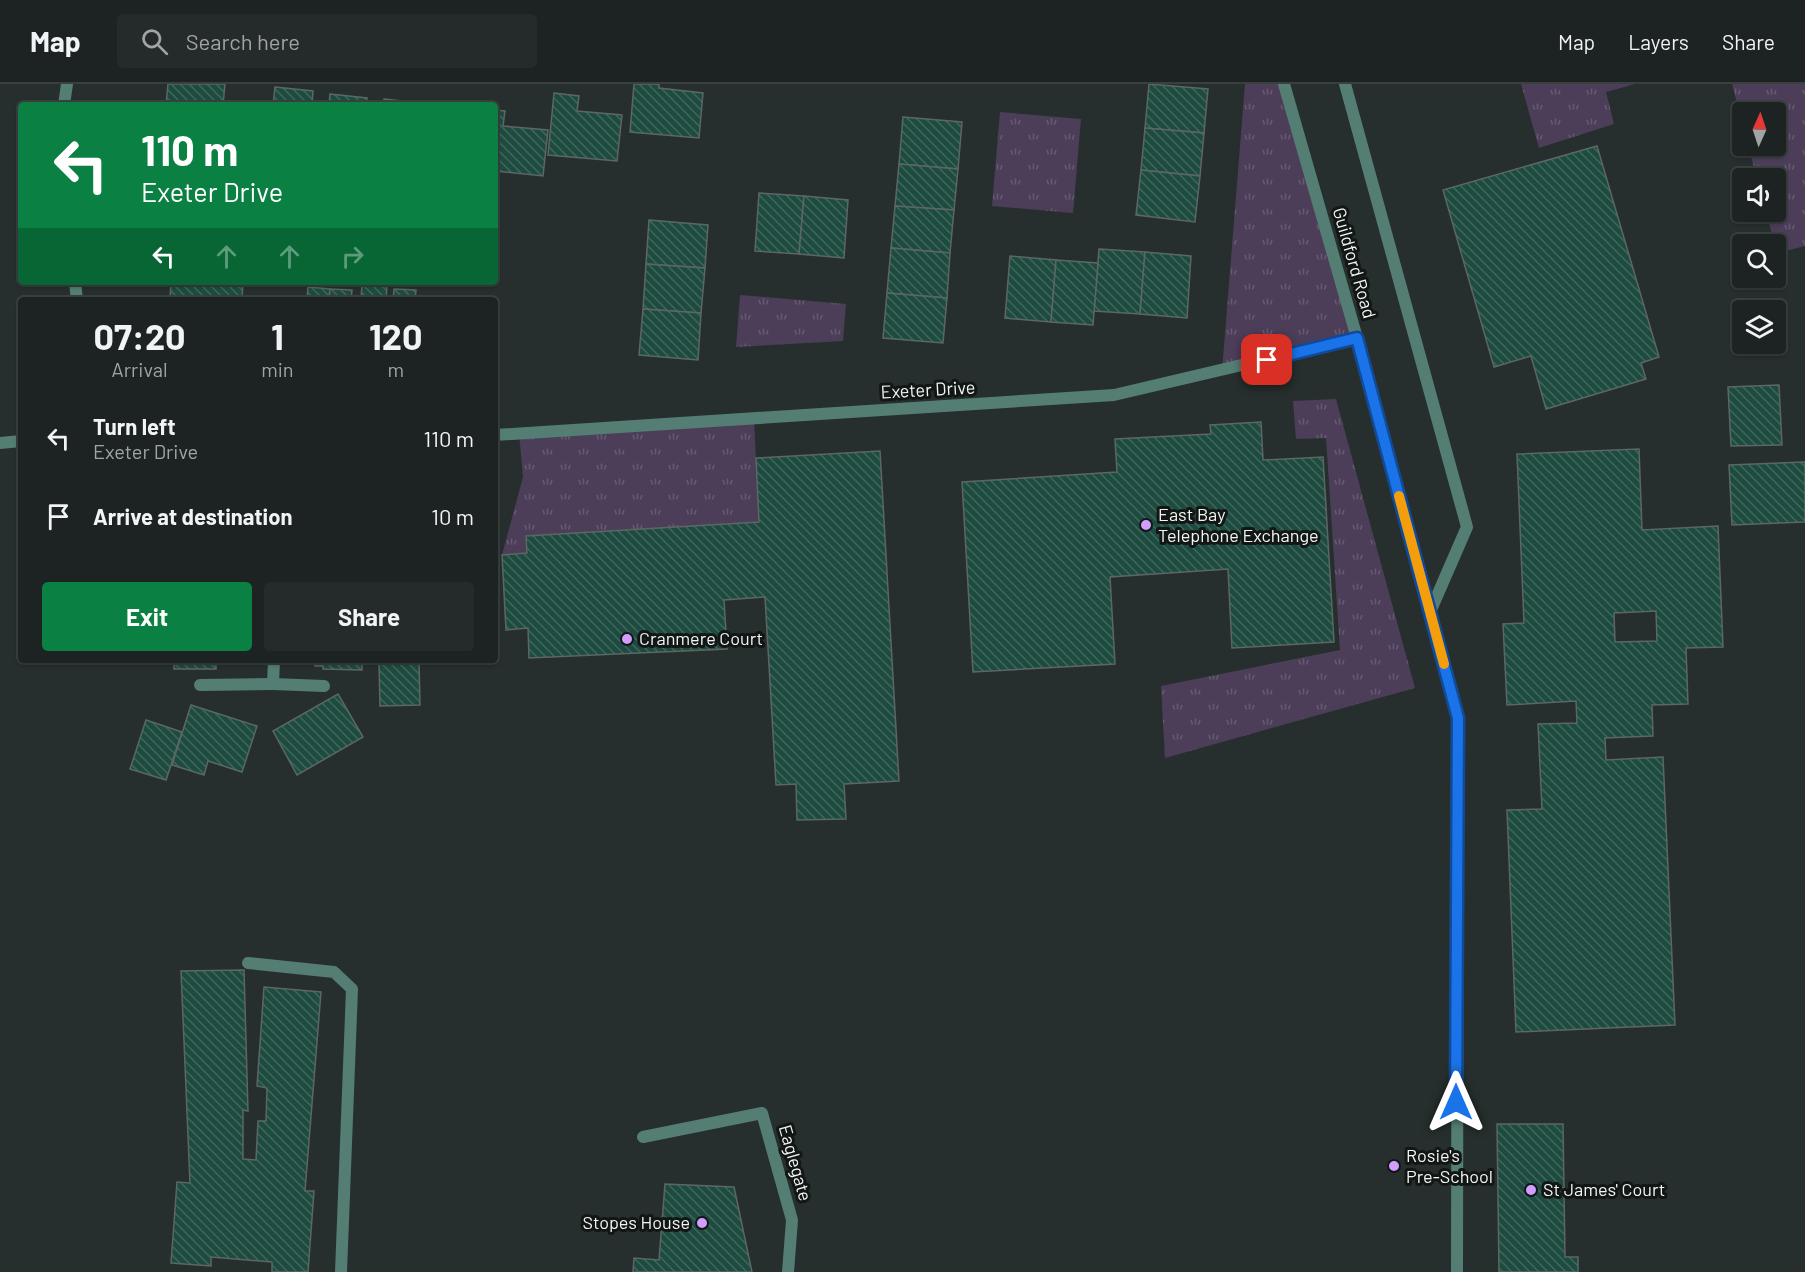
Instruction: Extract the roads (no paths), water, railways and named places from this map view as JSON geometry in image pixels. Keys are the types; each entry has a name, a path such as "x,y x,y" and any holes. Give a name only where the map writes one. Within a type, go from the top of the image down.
{"street":[{"path":"64,102 67,84"},
{"name":"Guildford Road","path":"1284,84 1357,338 1458,718 1457,1272"},
{"path":"1345,84 1467,527 1430,612"},
{"name":"Exeter Drive","path":"498,435 1114,395 1357,338"},
{"path":"0,443 18,441"},
{"path":"273,684 274,663"},
{"path":"200,685 324,686"},
{"path":"248,963 334,972 352,989 341,1272"},
{"name":"Eaglegate","path":"643,1137 762,1113 792,1220 788,1272"}],"place":[{"name":"East Bay Telephone Exchange","path":"1146,525"},
{"name":"Cranmere Court","path":"627,639"},
{"name":"Rosie's Pre-School","path":"1394,1166"},
{"name":"St James' Court","path":"1531,1190"},
{"name":"Stopes House","path":"702,1223"}]}
